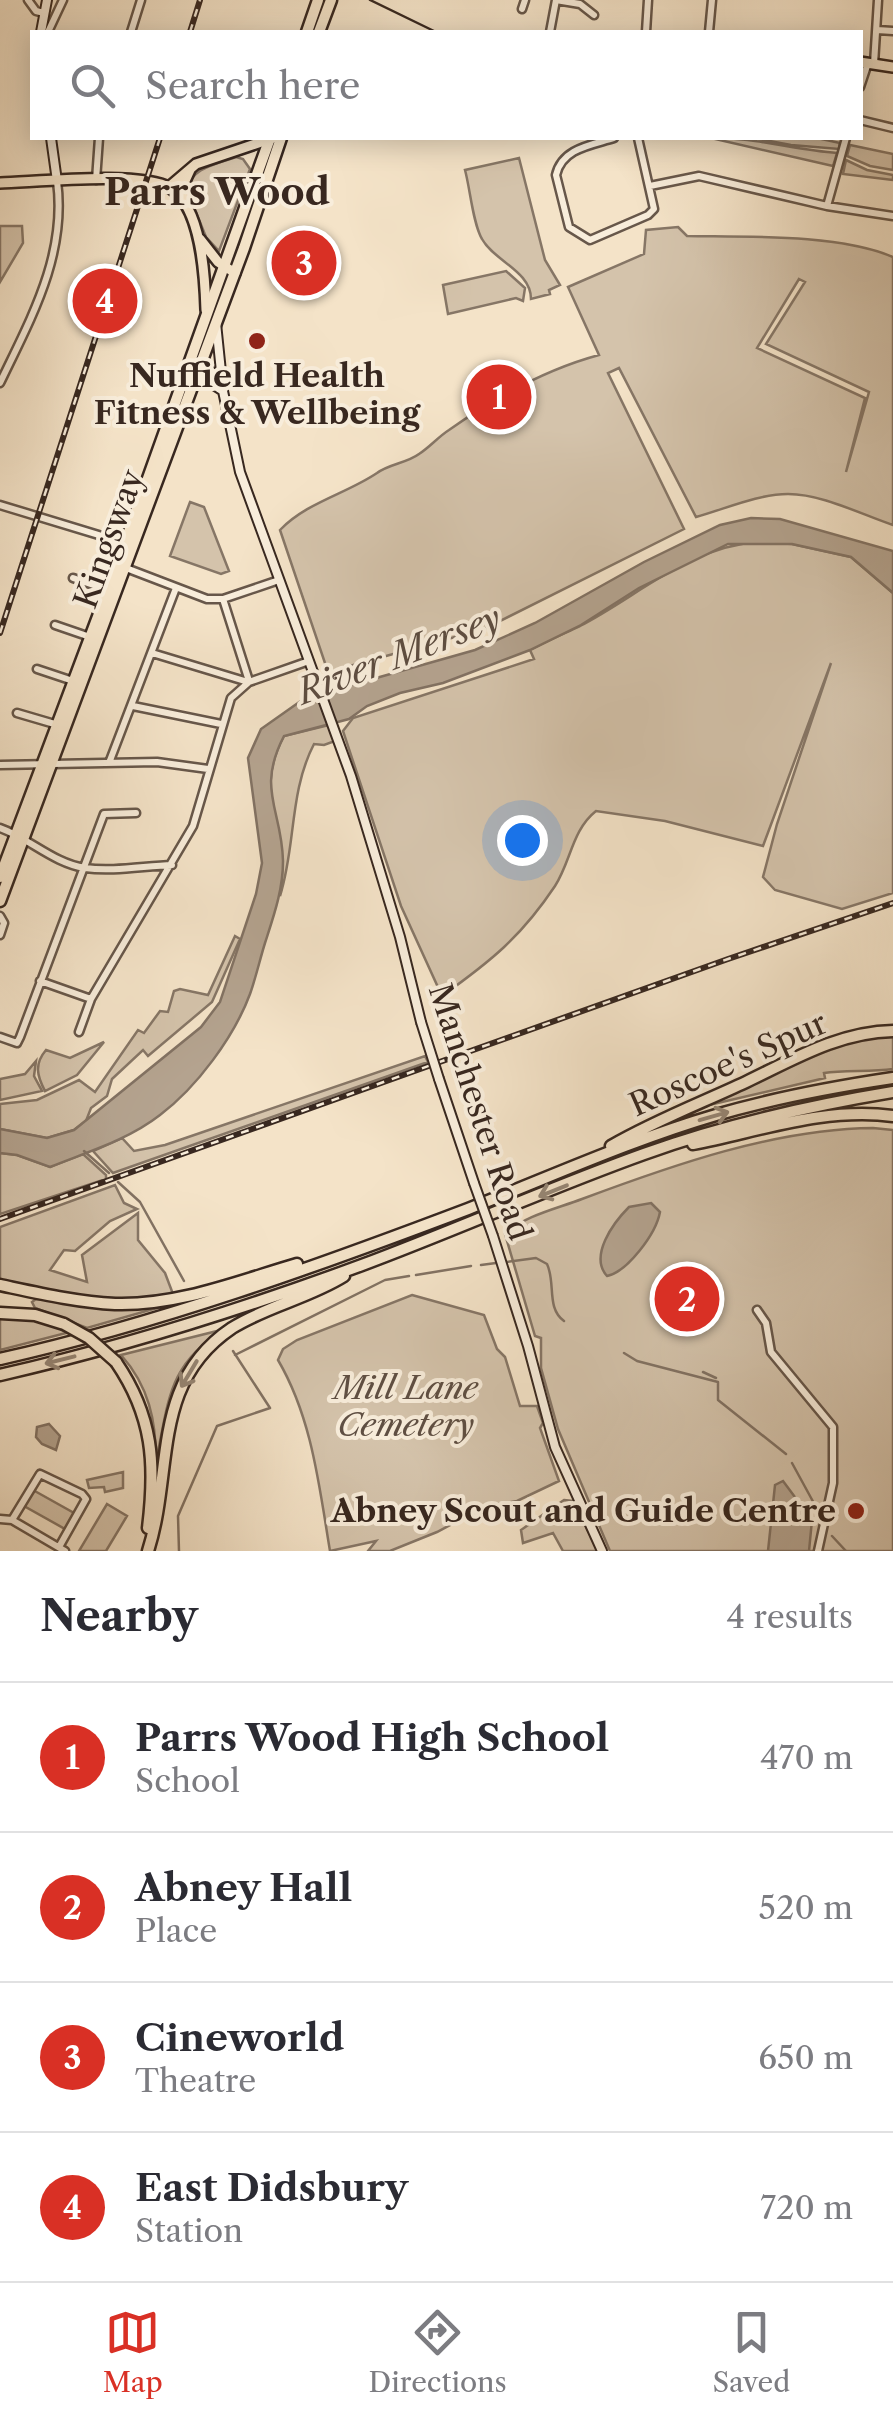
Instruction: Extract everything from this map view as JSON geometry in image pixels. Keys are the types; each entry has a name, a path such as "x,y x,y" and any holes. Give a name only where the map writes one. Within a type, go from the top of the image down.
{"highway":[{"path":"308,30 318,0"},
{"path":"321,30 331,0"},
{"name":"Kingsway","path":"0,901 20,837 126,568 192,385 194,361 216,323 260,169 273,140"},
{"name":"Kingsway","path":"47,766 73,682 194,361 207,313 229,270 273,140"},
{"name":"Kingsway","path":"0,877 20,837"},
{"name":"Roscoe's Spur","path":"589,1160 641,1129 820,1046 864,1033 893,1031"},
{"path":"0,1359 182,1310 356,1251 589,1160 718,1115 811,1092 893,1078"},
{"path":"0,1376 188,1325 362,1265 644,1154 764,1117 893,1092"},
{"name":"Roscoe's Spur","path":"644,1154 817,1117 893,1116"},
{"path":"0,1285 87,1300 142,1303 172,1300 356,1251"},
{"path":"146,1551 158,1504 168,1423 192,1366 215,1342 246,1320 324,1288 362,1265"},
{"path":"0,1313 36,1316 64,1324 89,1338 116,1362 136,1394 148,1427 152,1487 146,1551"}],"main road":[{"path":"45,30 47,0"},
{"path":"867,63 893,67"},
{"path":"51,140 57,181"},
{"path":"168,186 191,167 268,140"},
{"path":"235,151 253,157 260,169"},
{"path":"191,167 185,181 186,204 207,281 207,313"},
{"path":"0,183 146,181 168,186 186,204"},
{"path":"196,233 229,270"},
{"name":"Manchester Road","path":"216,323 222,391 240,472 332,724 395,920 421,1022 528,1346 550,1432 569,1484 602,1551"},
{"path":"194,361 213,373 222,391"},
{"path":"192,385 207,382 222,391"}],"street":[{"path":"28,0 36,11 44,13"},
{"path":"46,30 63,0"},
{"path":"132,30 142,0"},
{"path":"550,30 556,0 580,4 594,15"},
{"path":"646,30 648,0"},
{"path":"709,30 712,0"},
{"path":"867,63 877,30 878,0"},
{"path":"877,30 893,31"},
{"path":"863,121 893,128"},
{"path":"96,180 98,140"},
{"path":"608,140 570,152 556,175 569,227 590,240 648,215 654,206 638,140"},
{"path":"827,206 845,140"},
{"path":"650,186 700,176 827,206 893,216"},
{"path":"0,383 51,266 59,217 57,181"},
{"path":"0,504 125,543"},
{"path":"126,568 207,598 223,598 279,580"},
{"path":"73,578 108,590"},
{"path":"109,763 176,588"},
{"path":"223,598 250,682"},
{"path":"55,625 90,637"},
{"path":"152,653 250,682"},
{"path":"79,1032 90,1000 193,826 231,698 250,682 309,661"},
{"path":"37,669 73,682"},
{"path":"132,706 222,724"},
{"path":"17,713 58,725"},
{"path":"0,765 157,762 208,769"},
{"path":"0,1037 17,1042 104,814 136,814"},
{"path":"0,828 84,868 172,864"},
{"path":"0,916 4,922 0,935"},
{"path":"40,981 90,1000"},
{"path":"757,1310 766,1323 771,1352 833,1428 833,1483 818,1551"},
{"path":"0,1518 12,1520 62,1549 86,1499 40,1474 12,1520"}],"green space":[{"path":"720,140 837,153 833,166"},
{"path":"765,140 840,143 839,149"},
{"path":"850,145 893,154 893,170 847,156"},
{"path":"236,157 243,159 250,169 219,251 206,237 187,190 199,172"},
{"path":"519,158 545,260 560,285 549,290 550,294 531,299 525,281 482,239 465,170"},
{"path":"846,160 867,170 893,175 893,180 843,174"},
{"path":"0,226 22,226 23,243 0,282"},
{"path":"678,227 687,236 820,241 893,257 893,525 827,501 788,494 753,499 696,517 619,368 608,373 684,529 484,629 328,672 280,530 314,505 414,457 502,396 560,368 599,355 568,287 644,254 646,230","holes":["799,279 805,282 766,344 869,392 846,472 865,398 757,348"]},
{"path":"506,271 525,288 523,301 516,298 448,314 443,285"},
{"path":"190,502 204,507 229,571 221,574 170,556"},
{"path":"757,542 792,544 851,557 893,593 893,893 842,909 775,890 763,877 831,663 763,846 665,821 596,811 577,836 555,886 530,920 490,959 442,996 401,906 343,731 353,718 534,659 530,650 580,626 686,563 732,546"},
{"path":"329,725 335,741 314,744 300,781 280,896 283,860 271,796 276,753 284,736"},
{"path":"235,936 240,939 212,1002 148,1056 143,1050 112,1079 107,1096 91,1108 86,1121 74,1130 47,1138 0,1129 0,1104 37,1100 79,1080 95,1092 138,1030 144,1033 160,1011 168,1012 174,991 208,995"},
{"path":"893,1035 893,1069 824,1073 825,1078 709,1105 821,1052"},
{"path":"104,1042 77,1075 45,1091 38,1070 46,1050 70,1058"},
{"path":"425,1056 428,1062 113,1173 93,1151 122,1138 134,1151 165,1145"},
{"path":"36,1061 34,1076 42,1091 0,1100 0,1079 25,1074"},
{"path":"873,1128 893,1130 893,1551 610,1551 558,1429 541,1368 541,1338 535,1336 505,1234 542,1213 725,1151 799,1135"},
{"path":"0,1153 50,1167 83,1154 106,1179 0,1214"},
{"path":"115,1185 124,1203 137,1209 110,1221 75,1251 64,1250 50,1270 87,1282 82,1255 138,1213 138,1240 165,1273 173,1294 107,1298 0,1281 0,1227"},
{"name":"Mill Lane Cemetery","path":"412,1295 484,1315 497,1349 505,1357 520,1406 537,1406 543,1423 540,1428 559,1481 517,1501 486,1506 390,1551 368,1551 376,1541 330,1551 306,1429 278,1360 283,1349 297,1340"},
{"path":"36,1299 171,1304 87,1328 35,1308 32,1302"},
{"path":"0,1317 34,1319 70,1332 0,1350"},
{"path":"225,1329 206,1342 181,1371 168,1403 156,1461 149,1405 138,1379 121,1355"},
{"path":"123,1472 123,1488 105,1492 104,1487 89,1488 87,1480"},
{"path":"33,1490 74,1513 65,1529 24,1506"},
{"path":"564,1500 573,1501 598,1551 563,1551 553,1533 523,1543 521,1530"},
{"path":"107,1504 127,1516 106,1551 79,1551"}],"shaded area":[{"path":"751,518 780,519 893,551 893,593 851,557 792,544 728,544 639,588 581,625 530,650 443,683 400,693 367,706 349,719 284,736 271,786 282,843 280,892 250,994 224,1044 174,1104 121,1138 50,1167 0,1153 0,1129 47,1138 74,1130 201,1027 220,1002 256,894 262,863 248,758 261,729 315,691 341,688 475,650 535,623 720,525"},
{"path":"651,1203 660,1212 647,1241 632,1260 607,1276 601,1259 610,1231 629,1207"},
{"path":"49,1424 60,1436 56,1450 36,1437 37,1427"},
{"path":"783,1481 812,1520 809,1551 768,1551 775,1485"}],"waterway":[{"path":"84,1151 109,1173"},
{"path":"118,1182 140,1202 184,1281"},
{"path":"507,1262 536,1258 547,1264 555,1309 564,1321"},
{"path":"481,1265 496,1263"},
{"path":"416,1275 471,1266"},
{"path":"235,1355 385,1280 409,1276"},
{"path":"179,1551 178,1516 217,1426 270,1408 233,1351"},
{"path":"624,1353 637,1361 718,1382 718,1400 786,1454"},
{"path":"703,1372 716,1378"},
{"path":"792,1463 816,1507"},
{"path":"832,1536 846,1551"}],"tram line":[{"path":"370,0 432,30"}],"railway":[{"path":"191,30 200,0"},
{"path":"0,633 159,140"},
{"path":"0,1219 893,903"}],"place":[{"name":"Cineworld","path":"304,263"},
{"name":"East Didsbury","path":"105,301"},
{"name":"Nuffield Health Fitness & Wellbeing","path":"257,341"},
{"name":"Parrs Wood High School","path":"499,397"},
{"name":"Abney Hall","path":"687,1299"},
{"name":"Abney Scout and Guide Centre","path":"856,1511"}],"district":[{"name":"Parrs Wood","path":"217,192"}],"water label":[{"name":"River Mersey","path":"399,655"}]}
